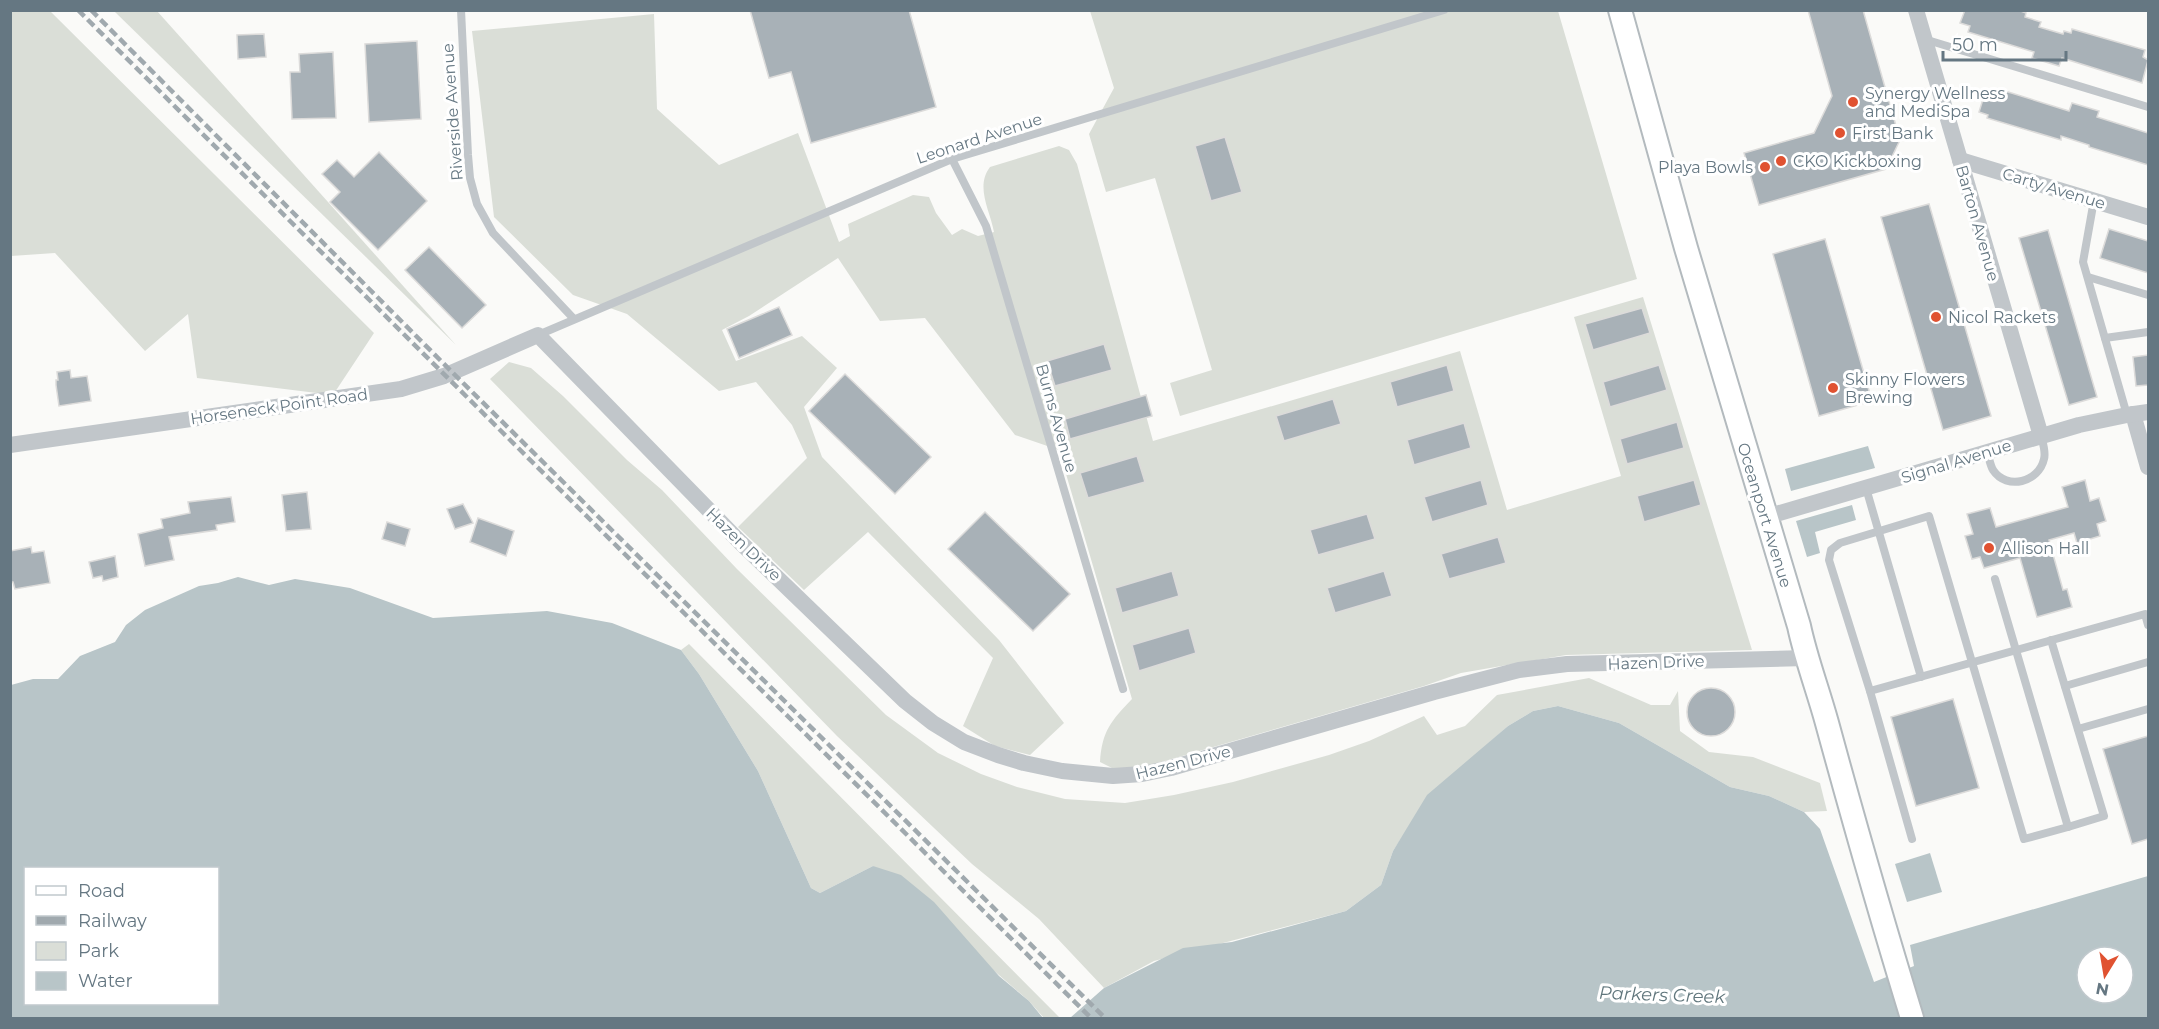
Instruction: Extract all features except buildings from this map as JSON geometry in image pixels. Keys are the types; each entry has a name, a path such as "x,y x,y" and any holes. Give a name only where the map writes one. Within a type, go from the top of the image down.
{"main road":[{"name":"Oceanport Avenue","path":"1620,10 1686,248 1806,658 1825,714 1879,913 1912,1018"}],"street":[{"name":"Barton Avenue","path":"1916,10 2041,436"},
{"name":"Carty Avenue","path":"1960,160 2148,217"},
{"name":"Horseneck Point Road","path":"10,445 401,389 444,376 538,335"},
{"name":"Hazen Drive","path":"538,335 739,541 905,701 933,723 964,742 1024,763 1062,771 1113,776 1142,774 1171,768 1434,692 1519,670 1567,664 1806,658"},
{"name":"Signal Avenue","path":"1766,517 2097,420 2136,414"},
{"path":"2136,414 2148,466"}],"lane":[{"name":"Riverside Avenue","path":"461,10 468,155 470,178 477,204 492,233 574,319"},
{"name":"Leonard Avenue","path":"538,335 952,159 1444,10"},
{"path":"1923,38 2148,107"},
{"name":"Burns Avenue","path":"952,159 986,226 1123,689"},
{"path":"2094,200 2083,262 2105,338 2136,414"},
{"path":"2088,277 2148,296"},
{"path":"2105,338 2148,332"},
{"path":"1987,452 1993,469 2001,478 2009,482 2027,479 2042,467 2045,456 2041,436"},
{"path":"1866,488 1921,677"},
{"path":"1912,839 1870,691 1829,560 1831,550 1840,543 1929,516 2024,839 2104,816 2051,640"},
{"path":"1995,579 2068,827"},
{"path":"1870,691 2145,614 2148,625"},
{"path":"2065,686 2148,662"},
{"path":"2078,729 2148,709"}],"green space":[{"path":"11,11 50,11 374,333 333,395 197,378 188,314 145,351 55,253 11,256"},
{"path":"114,11 157,11 456,345"},
{"path":"1090,11 1558,11 1637,279 1180,416 1170,383 1212,370 1155,178 1106,192 1089,134 1114,88"},
{"path":"654,14 657,109 719,165 798,133 839,242 850,236 848,224 913,195 929,197 936,213 952,235 962,229 978,236 994,232 984,191 984,182 990,167 1059,146 1069,150 1077,164 1153,441 1460,351 1507,510 1621,476 1574,317 1643,297 1752,650 1566,655 1461,673 1424,686 1158,763 1116,770 1100,762 1103,742 1113,720 1132,699 1059,450 1015,435 925,318 880,321 838,258 749,316 722,330 736,361 802,336 837,368 804,407 822,457 999,640 1064,723 1030,755 995,746 963,726 993,658 868,532 804,590 738,527 807,458 792,425 756,382 719,391 627,314 573,295 494,217 472,31"},
{"path":"509,362 531,368 563,396 627,460 662,490 737,569 886,715 938,753 981,774 1017,787 1065,799 1125,803 1174,795 1233,782 1329,755 1369,741 1424,716 1437,735 1465,726 1497,695 1589,678 1651,705 1670,705 1678,691 1680,731 1709,752 1753,757 1820,783 1827,811 1804,812 1769,796 1730,787 1619,723 1558,706 1533,711 1508,726 1472,758 1402,837 1393,851 1381,885 1346,911 1154,961 1104,988 1039,919 972,864 837,736 490,379"},
{"path":"689,644 1060,1018 1044,1018 1029,1001 873,866 820,893 811,888 758,771 699,674 681,650"}],"water":[{"path":"1868,446 1875,468 1791,491 1785,469"},
{"path":"1852,505 1856,520 1815,532 1820,553 1807,557 1796,521"},
{"path":"238,577 269,585 295,579 350,588 433,618 547,611 612,623 681,650 699,674 758,771 811,888 820,893 873,866 901,875 934,902 999,976 1029,1001 1043,1018 11,1018 11,685 33,679 58,679 80,656 115,642 126,625 145,610 199,586"},
{"name":"Parkers Creek","path":"1558,706 1619,723 1730,787 1769,796 1804,812 1820,829 1874,982 1914,966 1910,945 2148,876 2148,1018 1070,1018 1104,988 1183,948 1232,942 1346,911 1381,885 1393,851 1427,795 1508,726 1533,711"},
{"path":"1930,853 1942,892 1907,902 1895,864"}],"railway":[{"path":"78,10 1091,1018"},
{"path":"91,10 452,372 1105,1018"}],"place":[{"name":"Synergy Wellness and MediSpa","path":"1853,102"},
{"name":"First Bank","path":"1840,133"},
{"name":"CKO Kickboxing","path":"1781,161"},
{"name":"Playa Bowls","path":"1765,167"},
{"name":"Nicol Rackets","path":"1936,317"},
{"name":"Skinny Flowers Brewing","path":"1833,388"},
{"name":"Allison Hall","path":"1989,548"}]}
